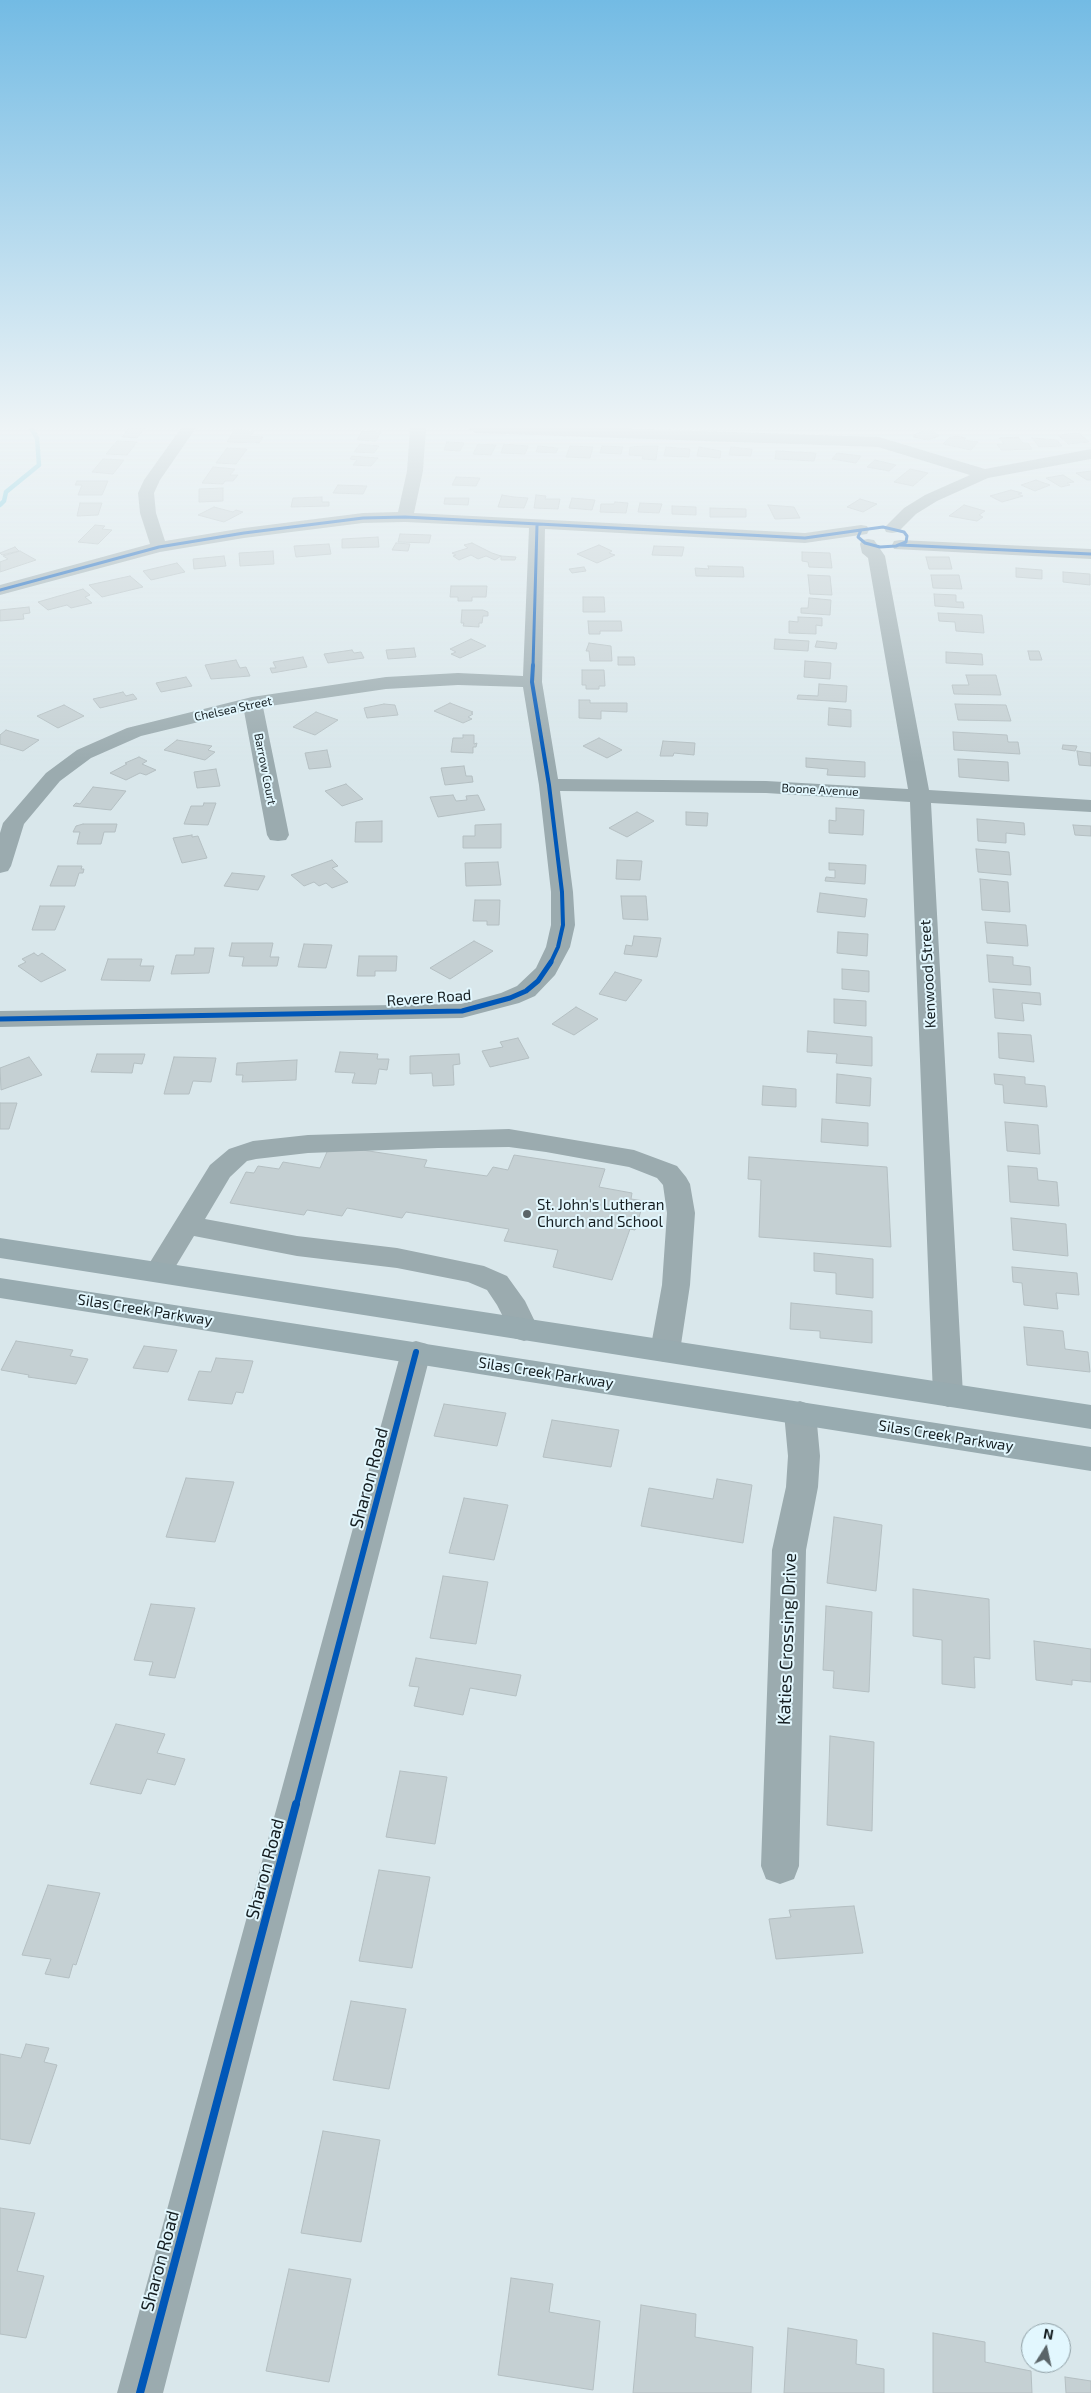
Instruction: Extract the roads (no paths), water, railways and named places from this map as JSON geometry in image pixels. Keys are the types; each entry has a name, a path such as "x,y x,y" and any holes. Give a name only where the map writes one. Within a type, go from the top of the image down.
{"main road":[{"path":"0,1248 1091,1417"},
{"name":"Silas Creek Parkway","path":"0,1288 1091,1458"}],"street":[{"path":"157,540 159,547"},
{"path":"0,590 159,547 208,540"},
{"name":"Revere Road","path":"0,1019 430,1013 462,1011 510,998 526,991 547,970 558,947 563,925 562,892 549,785 532,682 537,540"},
{"path":"816,540 1091,554"},
{"path":"881,543 883,540"},
{"name":"Kenwood Street","path":"881,543 920,796 948,1395"},
{"name":"Chelsea Street","path":"0,866 7,822 53,777 73,761 104,744 165,724 252,704 386,683 458,679 532,682"},
{"name":"Barrow Court","path":"252,704 278,834"},
{"name":"Boone Avenue","path":"549,785 766,787 1091,806"},
{"path":"158,1272 220,1171 238,1155 253,1150 308,1144 509,1138 634,1159 667,1172 676,1184 681,1213 676,1285 665,1351"},
{"path":"187,1225 297,1246 397,1258 474,1273 497,1283 510,1302 524,1330"},
{"name":"Sharon Road","path":"140,2393 416,1352"},
{"name":"Katies Crossing Drive","path":"780,1866 789,1550 802,1487 804,1456 800,1413"}],"place":[{"name":"St. John's Lutheran Church and School","path":"527,1214"}]}
